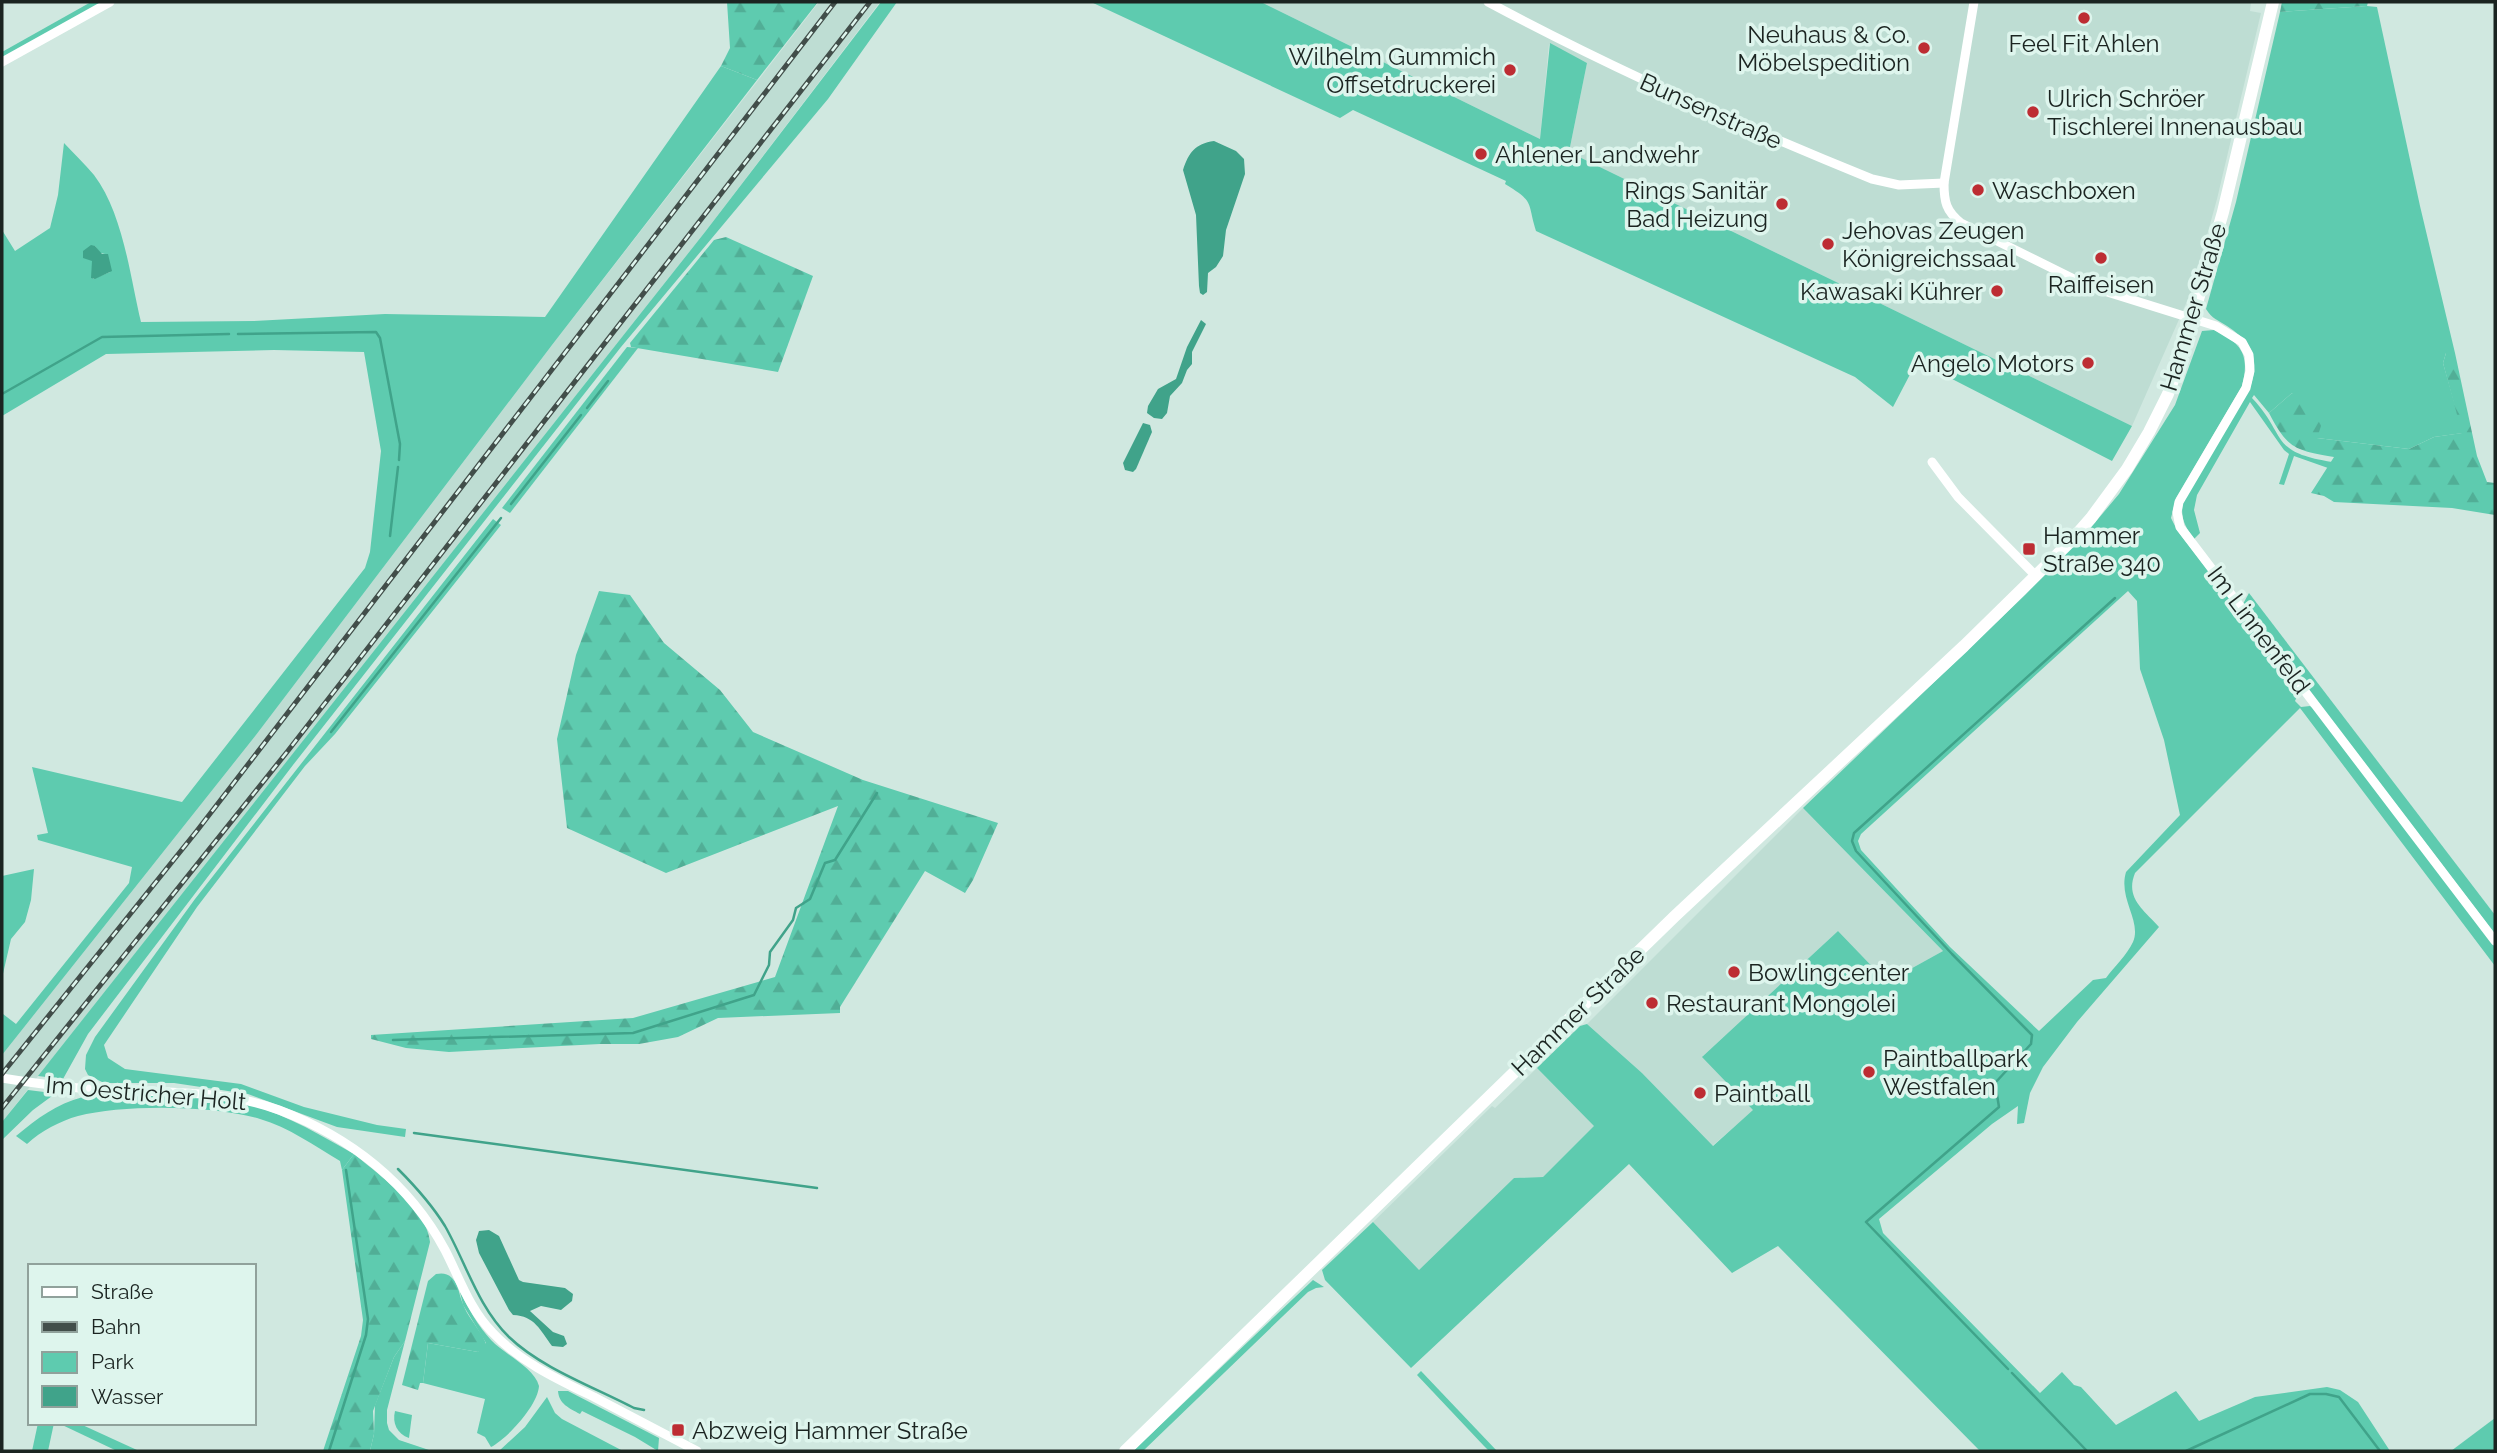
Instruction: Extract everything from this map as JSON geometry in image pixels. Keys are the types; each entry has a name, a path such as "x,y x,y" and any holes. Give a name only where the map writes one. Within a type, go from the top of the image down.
{"main road":[{"name":"Hammer Straße","path":"1125,1451 1675,916 1898,709 2036,576 2091,518 2127,469 2168,394 2194,319 2223,212 2273,2"}],"street":[{"path":"2,62 110,2"},
{"name":"Bunsenstraße","path":"1488,2 1646,83 1872,179 1899,186 1944,183"},
{"path":"1944,183 1974,2"},
{"name":"Im Linnenfeld","path":"1944,183 1944,200 1949,214 1961,223 2088,286 2222,329 2242,342 2249,355 2250,371 2246,388 2179,502 2176,512 2180,527 2495,940"},
{"path":"1932,462 1958,497 2036,576"},
{"name":"Im Oestricher Holt","path":"2,1078 52,1086 114,1091 175,1091 247,1100 328,1131 380,1167 412,1198 433,1227 478,1315 502,1343 533,1366 697,1451"}],"shaded area":[{"path":"819,2 880,2 705,232 2,1122 2,1055 256,735 552,345"},
{"path":"1261,2 2251,2 2250,11 2261,13 2217,199 2192,290 2132,426 1569,152 1587,63 1549,44 1540,139"},
{"path":"1803,808 1943,951 1887,982 1838,931 1703,1056 1754,1110 1712,1146 1642,1073 1587,1024"},
{"path":"1537,1068 1595,1126 1543,1177 1514,1178 1419,1271 1373,1222 1492,1106 1495,1108"}],"green space":[{"path":"91,2 103,2 2,59 2,52"},
{"path":"727,2 818,2 757,80 721,66 730,48"},
{"path":"881,2 897,2 828,99 621,347 293,765 88,1034 63,1079 38,1076 705,232"},
{"path":"1091,2 1261,2 1540,139 1550,43 1587,63 1569,152 2132,426 2112,461 1917,361 1893,407 1855,377 1536,231 1526,199 1505,184 1506,181 1353,110 1340,118"},
{"path":"2282,2 2368,2 2367,6 2280,12"},
{"path":"2377,7 2455,353 2446,353 2443,363 2463,433 2434,437 2409,449 2317,438 2292,393 2269,413 2254,395 2252,398 2288,447 2312,458 2332,462 2328,468 2294,456 2284,485 2279,484 2289,454 2250,402 2197,495 2194,510 2200,533 2194,539 2184,522 2183,502 2250,388 2253,377 2254,360 2248,345 2206,309 2236,202 2280,12"},
{"path":"721,66 757,80 256,735 2,1055 2,999 3,1014 16,1024 129,883 132,867 38,840 37,835 48,833 32,767 182,802 365,568 370,552 381,451 364,352 274,350 106,354 2,416 2,230 15,251 50,228 58,195 64,143 94,175 112,208 119,226 141,322 254,321 385,314 545,317","holes":["95,246 100,253 105,254 110,272 93,279"]},
{"path":"726,237 813,276 778,372 631,347 630,343 714,240"},
{"path":"2214,330 2237,345 2244,358 2244,375 2242,386 2176,498 2171,518 2177,530 2297,687 2295,701 2301,707 2310,706 2314,709 2495,947 2495,966 2300,708 2135,873 2132,889 2137,903 2159,927 2077,1022 2043,1067 2030,1093 2024,1123 2017,1124 2018,1106 1992,1124 1879,1219 1883,1233 2040,1393 2062,1372 2074,1385 2081,1387 2116,1425 2176,1391 2199,1421 2255,1397 2327,1387 2340,1390 2358,1402 2390,1451 1980,1451 1778,1246 1732,1273 1629,1164 1411,1368 1325,1280 1322,1270 1373,1222 1419,1270 1514,1178 1543,1177 1594,1126 1537,1068 1580,1026 1587,1024 1642,1073 1713,1146 1753,1110 1702,1057 1838,931 1887,982 1943,951 1803,808 2025,595 2119,494 2175,405 2202,331","holes":["2128,591 2137,601 2140,669 2164,740 2180,815 2126,872 2125,891 2135,926 2133,942 2127,952 2106,978 2093,980 2039,1031 1950,947 1861,850 1858,841 1861,834"]},
{"path":"627,347 638,348 510,513 502,508"},
{"path":"2446,353 2455,353 2477,456 2487,482 2495,483 2495,515 2452,508 2334,502 2311,493 2334,457 2294,446 2282,435 2269,413 2292,393 2324,417 2317,438 2409,449 2434,437 2462,433 2443,363"},
{"path":"493,519 501,525 335,734 305,766 197,907 104,1045 108,1058 125,1069 241,1084 304,1107 377,1125 406,1129 405,1137 337,1127 248,1094 174,1083 104,1083 88,1075 85,1069 86,1055 95,1037 195,899"},
{"path":"599,591 630,595 664,643 720,690 753,732 863,780 998,823 973,880 965,893 925,871 840,1007 840,1013 718,1018 678,1037 639,1044 449,1052 406,1048 371,1039 371,1035 633,1018 775,977 838,806 666,873 567,828 557,739 576,655"},
{"path":"2249,593 2495,915 2495,934 2243,604"},
{"path":"34,869 31,900 25,922 11,939 2,978 2,876"},
{"path":"28,1090 52,1093 52,1096 2,1140 2,1122"},
{"path":"83,1097 185,1097 246,1104 288,1119 354,1154 342,1170 340,1161 270,1122 241,1114 194,1109 144,1108 97,1112 58,1124 27,1144 16,1136 48,1112"},
{"path":"354,1154 411,1205 421,1217 430,1242 405,1341 394,1357 373,1411 374,1434 370,1451 323,1451 361,1336 363,1320 342,1170"},
{"path":"436,1274 446,1274 454,1281 465,1310 487,1348 478,1352 428,1343 423,1383 420,1383 418,1390 402,1385 428,1281"},
{"path":"1313,1280 1324,1287 1308,1292 1143,1451 1133,1451"},
{"path":"460,1292 486,1335 531,1373 539,1386 533,1402 521,1420 491,1447 485,1437 477,1433 485,1399 423,1383 428,1343 478,1352 486,1343 463,1305"},
{"path":"405,1341 387,1410 387,1423 389,1430 399,1440 432,1451 370,1451 374,1434 375,1405 394,1357"},
{"path":"1421,1371 1497,1451 1489,1451 1484,1446 1417,1375"},
{"path":"558,1391 568,1391 659,1438 658,1451 582,1411 580,1414 572,1410 562,1402"},
{"path":"547,1397 555,1413 562,1419 623,1451 499,1451 525,1427"},
{"path":"395,1411 412,1415 409,1438 396,1428"},
{"path":"2495,1418 2495,1451 2451,1451"},
{"path":"38,1425 54,1425 48,1451 32,1451"},
{"path":"62,1425 82,1425 137,1450 117,1451"}],"water":[{"path":"1214,141 1236,151 1244,159 1245,174 1226,230 1223,256 1208,273 1207,292 1203,295 1199,286 1196,215 1183,170 1194,150 1202,144"},
{"path":"91,245 102,254 108,254 112,271 95,279 91,278 92,261 83,258 83,251"},
{"path":"1201,320 1206,324 1192,352 1192,364 1182,383 1170,396 1167,413 1162,419 1154,418 1147,413 1148,406 1158,389 1176,379 1187,347"},
{"path":"1143,423 1150,425 1152,432 1136,469 1133,472 1125,470 1123,463"},
{"path":"489,1230 499,1236 519,1280 565,1288 573,1294 572,1301 561,1310 541,1306 530,1311 553,1332 564,1336 567,1344 563,1347 552,1346 532,1321 513,1315 509,1310 479,1253 476,1240 479,1231"}],"waterway":[{"path":"238,334 376,332 380,338 400,444 399,460"},
{"path":"2,394 102,337 229,334"},
{"path":"587,408 608,381"},
{"path":"511,504 581,415"},
{"path":"390,536 398,467"},
{"path":"331,732 501,518"},
{"path":"2008,1369 1866,1222 1999,1107 1995,1083 2031,1044 2032,1035 1856,851 1852,841 1854,833 2115,598"},
{"path":"393,1040 633,1033 754,995 769,965 770,952 793,920 796,908 810,899 825,863 835,860 877,793"},
{"path":"414,1133 817,1188"},
{"path":"398,1169 440,1218 489,1312 509,1337 552,1368 634,1408 644,1410"},
{"path":"329,1451 366,1335 368,1319 346,1170"},
{"path":"2012,1373 2087,1451"},
{"path":"2186,1451 2310,1394 2339,1397 2380,1451"}],"railway":[{"path":"2,1074 196,832 835,2"},
{"path":"2,1108 287,752 870,2"}],"place":[{"name":"Feel Fit Ahlen","path":"2084,18"},
{"name":"Neuhaus & Co. Möbelspedition","path":"1924,48"},
{"name":"Wilhelm Gummich Offsetdruckerei","path":"1510,70"},
{"name":"Ulrich Schröer Tischlerei Innenausbau","path":"2033,112"},
{"name":"Ahlener Landwehr","path":"1481,154"},
{"name":"Waschboxen","path":"1978,190"},
{"name":"Rings Sanitär Bad Heizung","path":"1782,204"},
{"name":"Jehovas Zeugen Königreichssaal","path":"1828,244"},
{"name":"Raiffeisen","path":"2101,258"},
{"name":"Kawasaki Kührer","path":"1997,291"},
{"name":"Angelo Motors","path":"2088,363"},
{"name":"Hammer Straße 340","path":"2029,549"},
{"name":"Bowlingcenter","path":"1734,972"},
{"name":"Restaurant Mongolei","path":"1652,1003"},
{"name":"Paintballpark Westfalen","path":"1869,1072"},
{"name":"Paintball","path":"1700,1093"},
{"name":"Abzweig Hammer Straße","path":"678,1430"}]}
